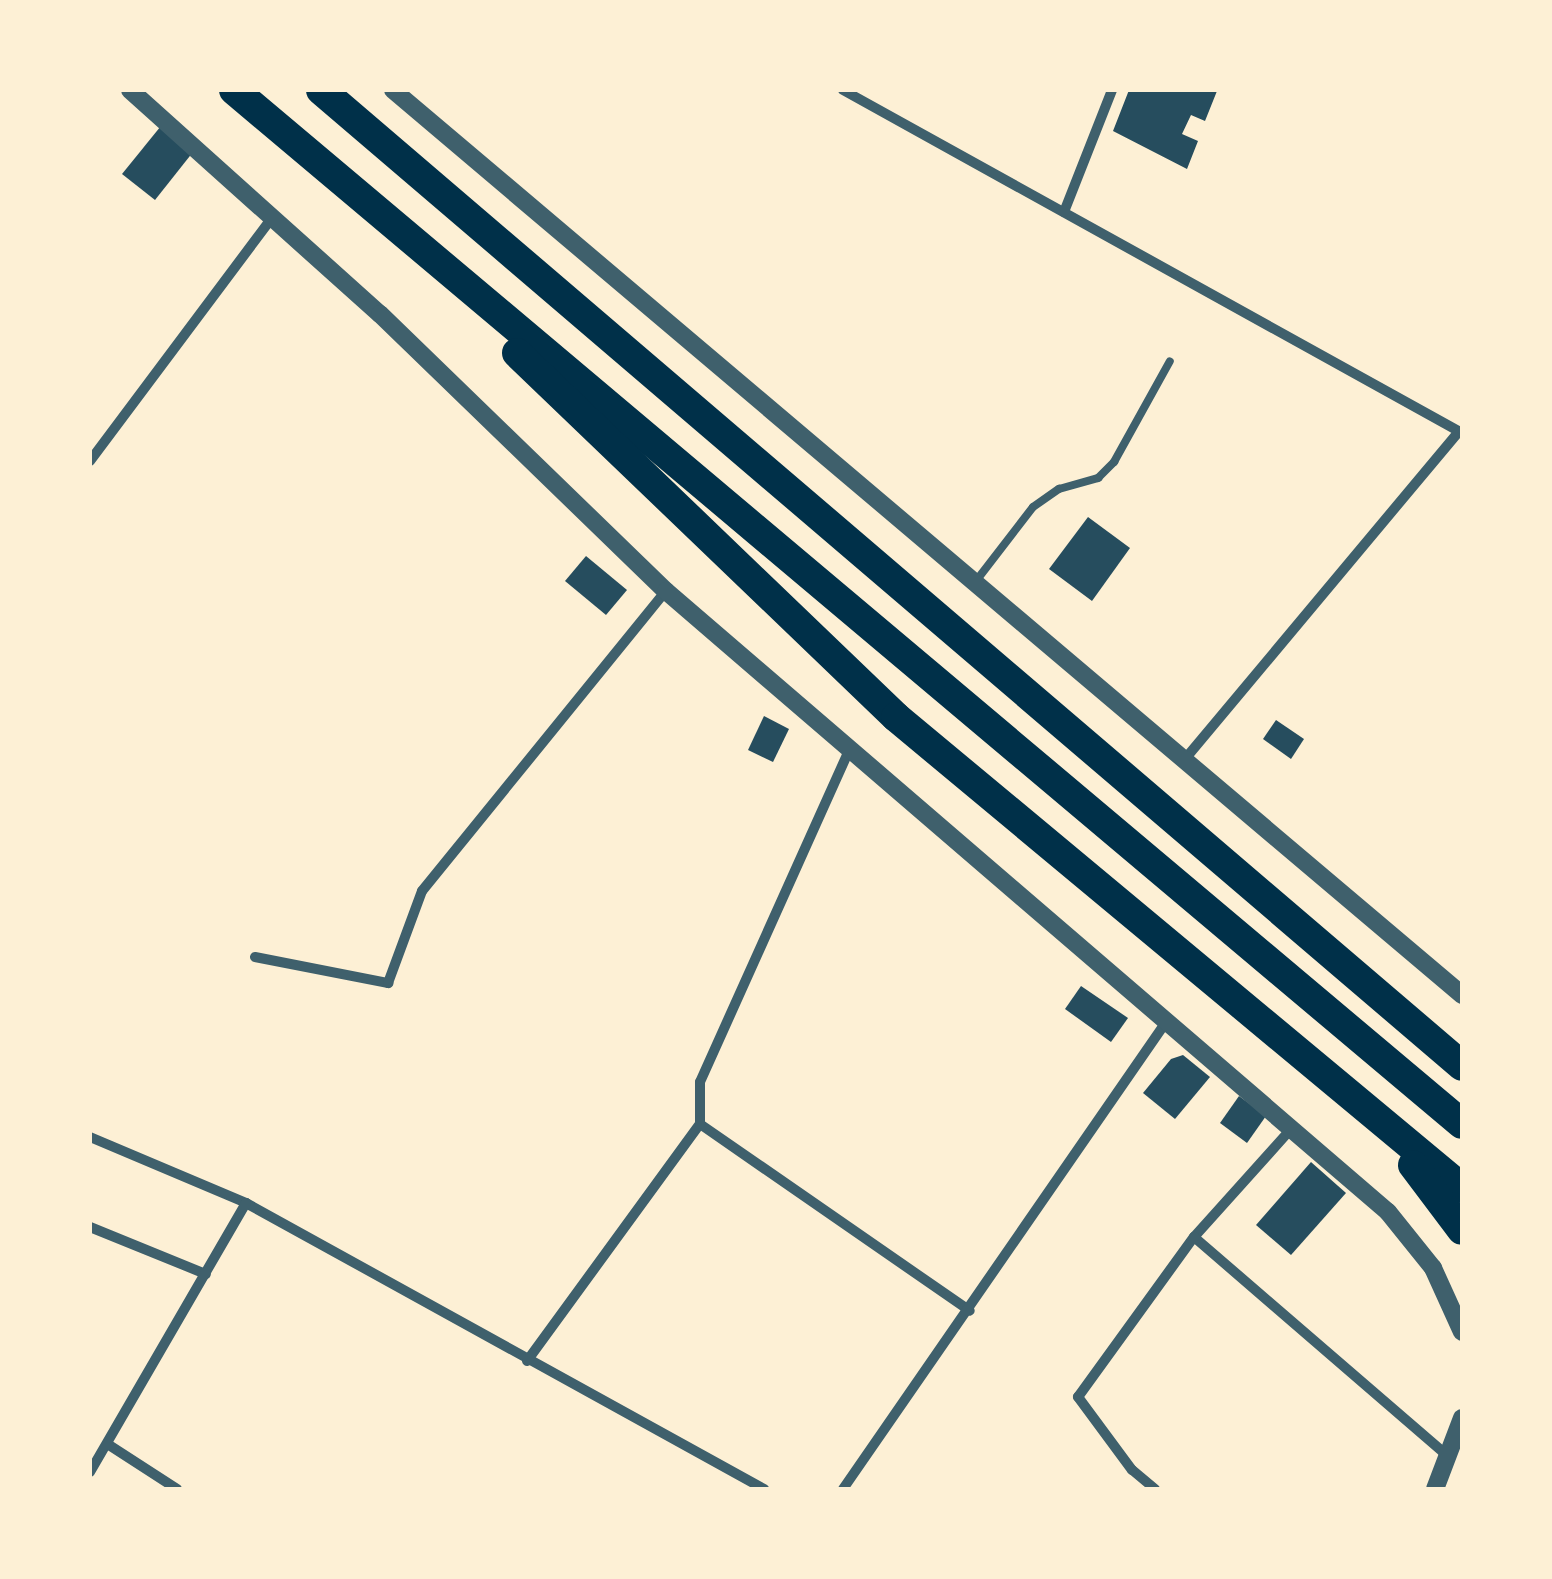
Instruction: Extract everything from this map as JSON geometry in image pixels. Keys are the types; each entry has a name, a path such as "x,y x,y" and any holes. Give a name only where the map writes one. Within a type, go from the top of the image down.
{"highway":[{"path":"234,90 1462,1124"},
{"path":"321,90 1462,1066"},
{"path":"355,193 896,717 1350,1090 1462,1188"},
{"path":"1350,1090 1462,1230"}],"street":[{"path":"130,90 274,215 666,591 848,752 1388,1212 1432,1268 1462,1332"},
{"path":"392,90 1462,995"},
{"path":"843,90 1460,432 1185,759"},
{"path":"1064,212 1112,90"},
{"path":"90,461 274,215"},
{"path":"255,957 388,983 422,891 666,591"},
{"path":"526,1361 700,1124 700,1082 848,752"},
{"path":"850,1486 864,1460 1166,1022"},
{"path":"700,1124 970,1311"},
{"path":"1155,1489 1132,1470 1078,1396 1194,1237 1291,1129"},
{"path":"90,1138 246,1203 764,1489"},
{"path":"92,1465 110,1445 246,1203"},
{"path":"90,1227 206,1274"},
{"path":"1194,1237 1448,1456"},
{"path":"1435,1489 1462,1418"},
{"path":"110,1445 177,1489"}],"lane":[{"path":"976,581 1033,507 1059,489 1098,478 1114,462 1170,361"}],"building":[{"path":"1129,90 1217,91 1205,121 1191,115 1182,134 1198,141 1187,169 1113,131"},
{"path":"165,121 197,147 155,200 122,174"},
{"path":"1088,517 1130,548 1092,601 1049,569"},
{"path":"586,556 627,590 606,615 565,581"},
{"path":"764,716 789,729 773,762 748,750"},
{"path":"1276,720 1304,739 1291,759 1263,739"},
{"path":"1081,986 1128,1018 1111,1042 1065,1009"},
{"path":"1183,1055 1210,1077 1175,1119 1143,1093 1171,1059"},
{"path":"1239,1096 1266,1116 1247,1143 1220,1123"},
{"path":"1311,1162 1346,1193 1291,1255 1256,1225"}]}
